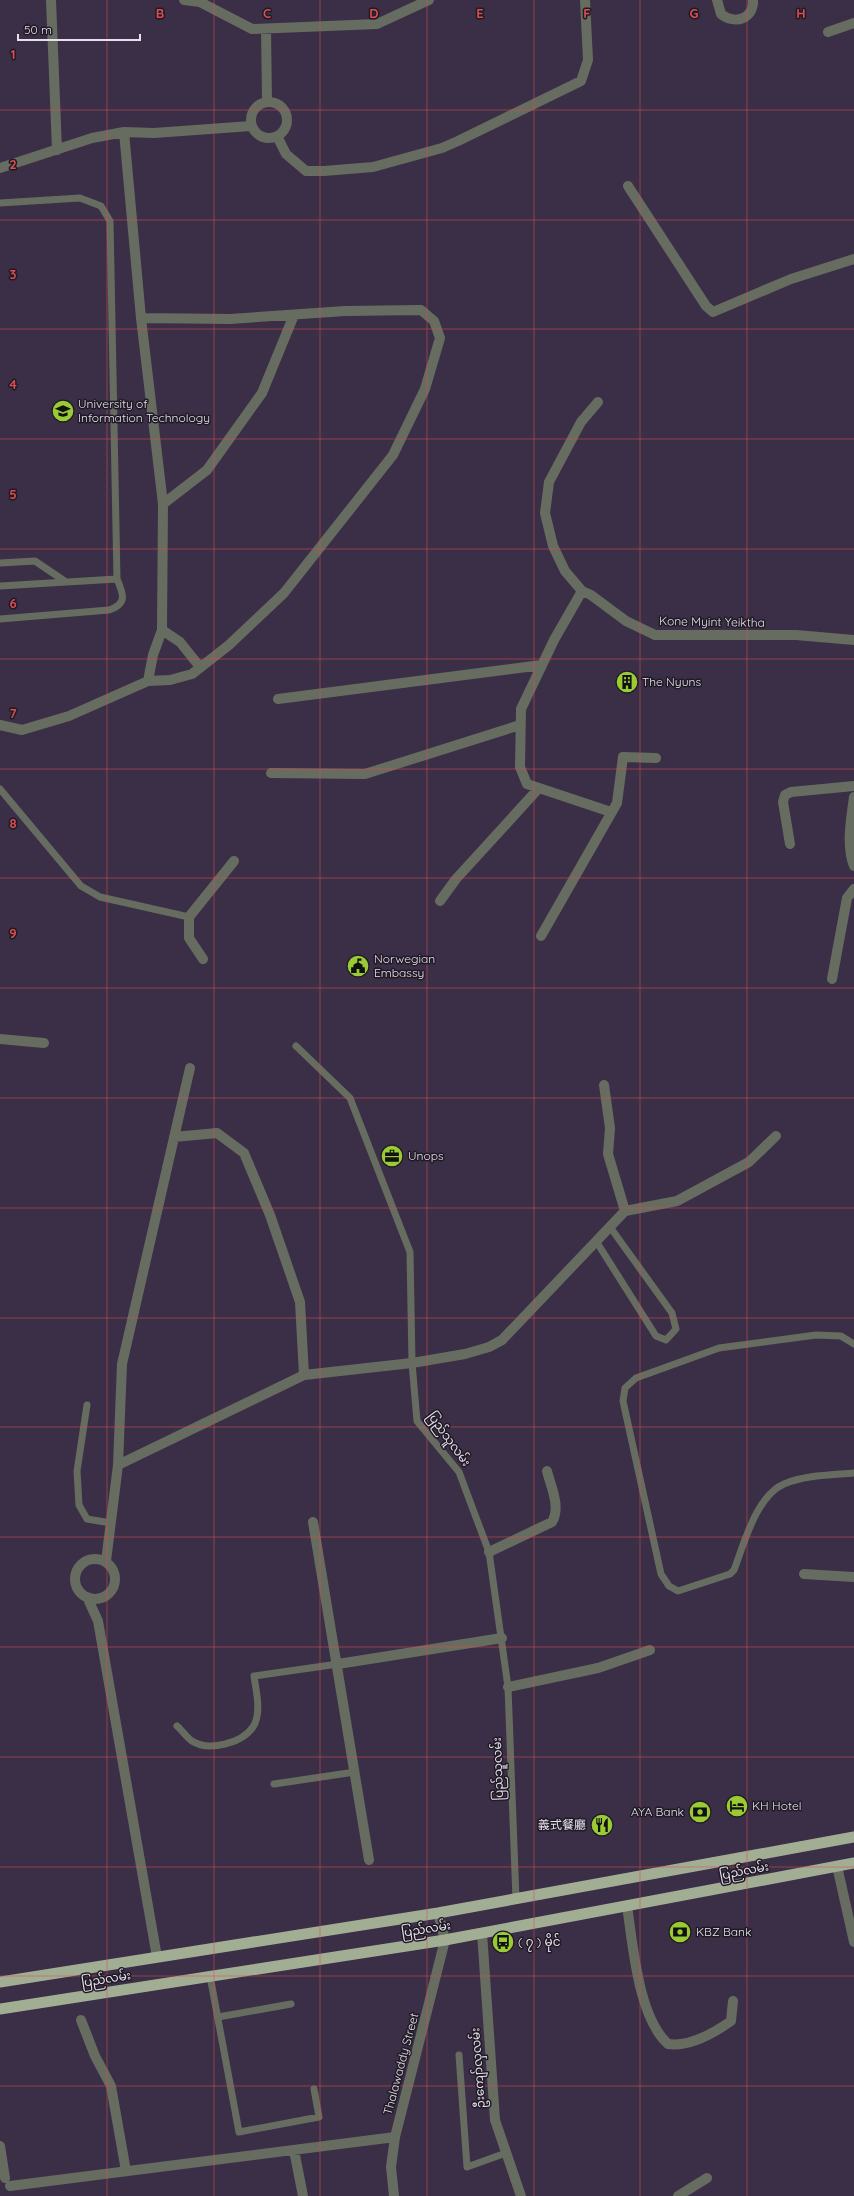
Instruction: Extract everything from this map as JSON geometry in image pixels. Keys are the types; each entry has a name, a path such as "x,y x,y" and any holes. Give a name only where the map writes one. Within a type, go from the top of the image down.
{"highway":[{"name":"ပြည်လမ်း","path":"0,1982 516,1900 854,1836"},
{"name":"ပြည်လမ်း","path":"0,2009 445,1940 854,1863"}],"street":[{"path":"51,0 57,150"},
{"path":"184,0 200,2 252,29 377,24 408,5 429,0"},
{"path":"277,136 286,154 306,171 373,167 442,148 458,141 581,81 588,60 585,0"},
{"path":"717,0 718,9 721,14 726,18 738,21 744,19 752,10 753,0"},
{"path":"828,32 854,23"},
{"path":"266,29 267,101"},
{"path":"267,101 280,106 286,116 285,128 277,136 271,138 259,135 251,126 251,114 258,104 267,101"},
{"path":"0,168 92,138 124,132 154,132 251,126"},
{"path":"124,132 141,318 163,504 162,630 153,655 148,681"},
{"path":"628,186 706,306 713,312 791,279 854,259"},
{"path":"0,725 22,730 69,716 148,681 170,680 192,674 229,645 284,593 393,455 425,389 440,338 434,321 421,310 345,311 230,319 141,318"},
{"path":"163,504 207,470 262,393 294,315"},
{"name":"Kone Myint Yeiktha","path":"598,402 581,422 549,482 545,513 553,546 562,564 582,591 591,595 626,621 655,635 796,635 854,640"},
{"path":"582,591 542,665 521,709 520,767 527,784 611,812"},
{"path":"162,630 180,642 200,667"},
{"path":"278,699 542,665"},
{"path":"271,773 365,774 520,725"},
{"path":"541,936 617,803 623,757 656,758"},
{"path":"790,844 784,802 785,795 791,792 854,786"},
{"path":"440,901 456,879 539,788"},
{"path":"854,798 850,825 851,860 854,866"},
{"path":"203,959 189,938 189,917 234,861"},
{"path":"832,979 847,898 854,889"},
{"path":"0,1039 44,1042"},
{"path":"106,1561 118,1466 122,1364 190,1068"},
{"path":"604,1085 610,1128 608,1154 625,1211"},
{"path":"174,1137 217,1133 244,1153 270,1215 300,1302 304,1375"},
{"path":"118,1466 304,1375 412,1363 465,1354 502,1340 625,1211 677,1201 684,1198 749,1162 776,1136"},
{"path":"489,1552 552,1522 556,1516 556,1508 547,1471"},
{"path":"313,1522 338,1664 369,1860"},
{"path":"87,1598 100,1599 112,1591 116,1578 115,1572 106,1561 93,1558 81,1564 77,1569 75,1582 82,1594 87,1598 98,1621 157,1957"},
{"path":"804,1574 854,1576"},
{"path":"338,1664 502,1638"},
{"path":"508,1687 598,1668 650,1650"},
{"path":"837,1866 854,1942"},
{"path":"627,1906 637,1975 655,2028 668,2044 680,2044 717,2030 731,2021 733,2001"},
{"path":"438,1913 445,1940"},
{"name":"ဦးကျော်လှလမ်း","path":"482,1933 494,2120 521,2196"},
{"name":"Thalawaddy Street","path":"394,2196 391,2167 395,2137 445,1940"},
{"path":"81,2020 95,2056 111,2086 126,2171"},
{"path":"0,2146 6,2184 126,2171 361,2140 395,2137"},
{"path":"294,2150 303,2196"},
{"path":"678,2196 707,2178"}],"lane":[{"path":"0,203 80,198 101,206 110,221 118,580 123,592 122,601 118,607 114,609 0,619"},
{"path":"0,563 35,561 66,582"},
{"path":"0,586 118,580"},
{"path":"0,788 81,886 106,899 189,917"},
{"name":"ပြည်သူလမ်း","path":"296,1046 350,1098 410,1252 412,1363 418,1421 459,1472 489,1552 508,1687 516,1900"},
{"path":"596,1240 656,1336 666,1340 676,1329 672,1313 610,1227"},
{"path":"854,1344 841,1336 816,1335 719,1348 636,1378 625,1388 623,1401 661,1574 669,1586 678,1591 730,1574 734,1570 756,1514 772,1491 784,1484 797,1481 854,1473"},
{"path":"87,1405 77,1471 79,1505 87,1519 111,1523"},
{"path":"177,1726 193,1742 211,1745 227,1745 242,1738 253,1726 258,1705 254,1676 338,1664"},
{"path":"274,1784 355,1772"},
{"path":"210,1976 239,2132 319,2117 314,2089"},
{"path":"218,2017 291,2004"},
{"path":"459,2055 467,2167 506,2153"}],"place":[{"name":"University of Information Technology","path":"63,411"},
{"name":"The Nyuns","path":"627,682"},
{"name":"Norwegian Embassy","path":"358,966"},
{"name":"Unops","path":"392,1156"},
{"name":"KH Hotel","path":"737,1806"},
{"name":"AYA Bank","path":"700,1812"},
{"name":"義式餐廳","path":"602,1825"},
{"name":"KBZ Bank","path":"680,1932"},
{"name":"( ၇ ) မိုင်","path":"503,1942"}]}
